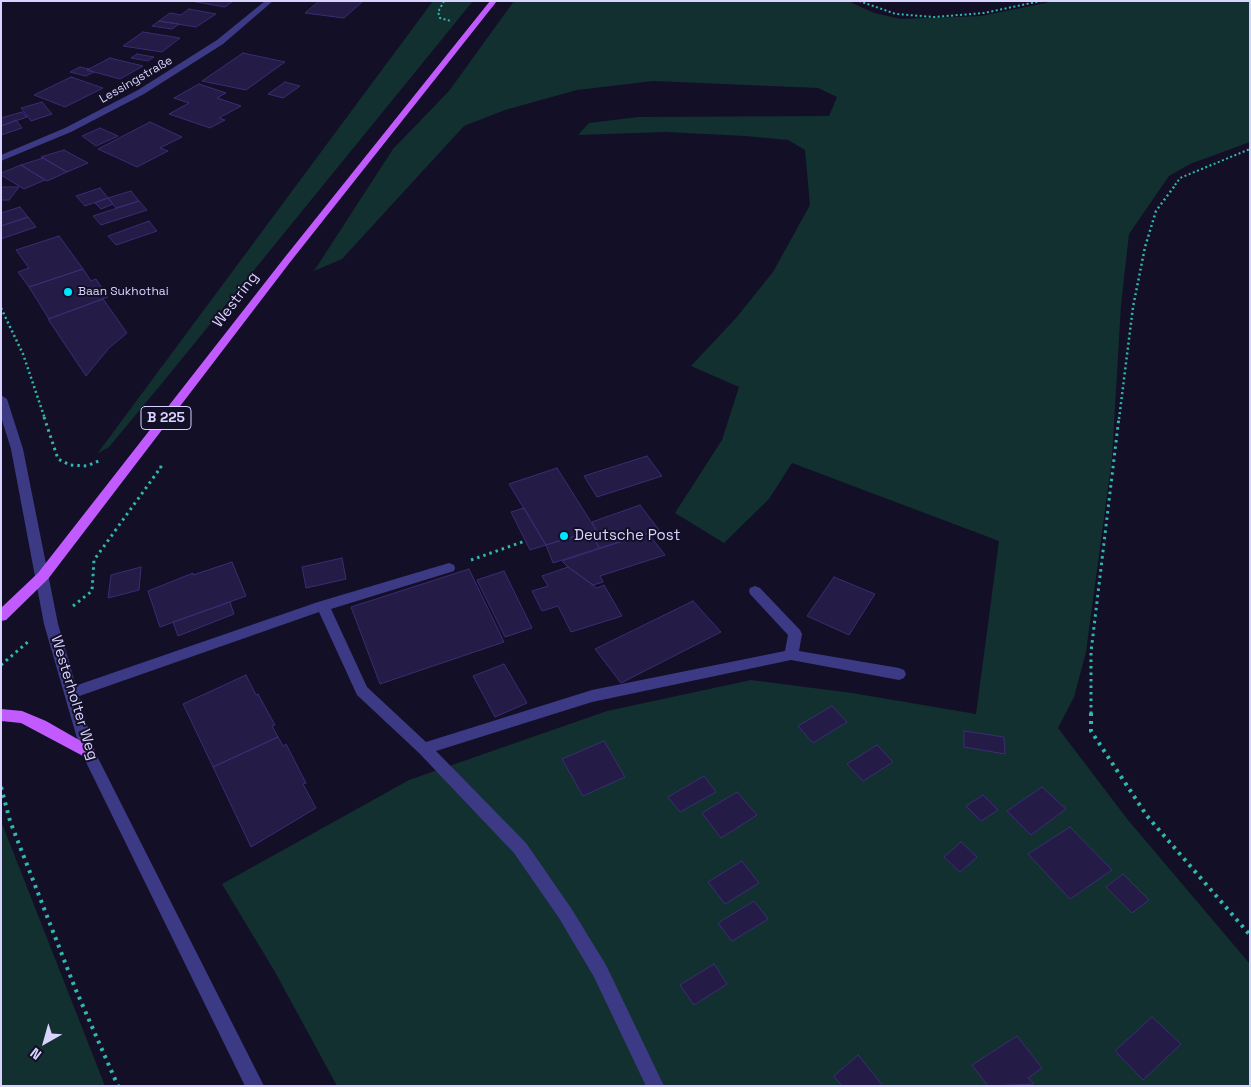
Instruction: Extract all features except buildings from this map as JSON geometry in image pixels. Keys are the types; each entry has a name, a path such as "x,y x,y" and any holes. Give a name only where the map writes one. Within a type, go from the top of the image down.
{"main road":[{"name":"Westring","path":"1,616 43,576 288,259 494,1"},
{"path":"1,715 22,717 41,725 88,752"}],"street":[{"name":"Lessingstraße","path":"1,158 68,130 142,92 220,42 270,1"},
{"name":"Westerholter Weg","path":"1,399 17,449 51,624 88,752 255,1086"},
{"path":"71,693 323,606 448,568"},
{"path":"755,591 795,634 791,654"},
{"path":"323,606 362,692 424,749 520,848 565,913 600,971 655,1086"},
{"path":"424,749 592,696 791,654 899,674"}],"path":[{"path":"859,1 896,14 934,18 984,13 1042,1"},
{"path":"1250,149 1180,178 1156,211 1145,247 1133,307 1099,579 1091,652 1091,731 1148,816 1250,936"},
{"path":"1,308 24,354 58,459 70,465 86,466 104,459"},
{"path":"448,568 525,540"},
{"path":"1,787 10,821 35,886 75,988 118,1086"}],"green space":[{"path":"433,1 473,1 163,382 109,447 97,454"},
{"path":"514,1 848,1 874,13 901,19 981,16 1055,1 1250,1 1250,142 1190,164 1169,176 1129,234 1121,305 1112,458 1086,652 1074,697 1058,728 1128,820 1250,964 1250,1086 337,1086 275,972 222,884 409,780 607,711 751,680 852,693 976,714 999,541 792,463 769,499 724,543 675,513 722,440 739,387 691,366 736,318 773,272 810,205 805,150 788,140 745,136 665,132 578,135 589,123 638,117 829,116 837,97 818,88 653,81 577,90 505,110 464,126 342,259 314,271 393,149 449,91"},
{"path":"1,821 105,1086 1,1086"}],"place":[{"name":"Baan Sukhothai","path":"68,292"},
{"name":"Deutsche Post","path":"564,536"}]}
